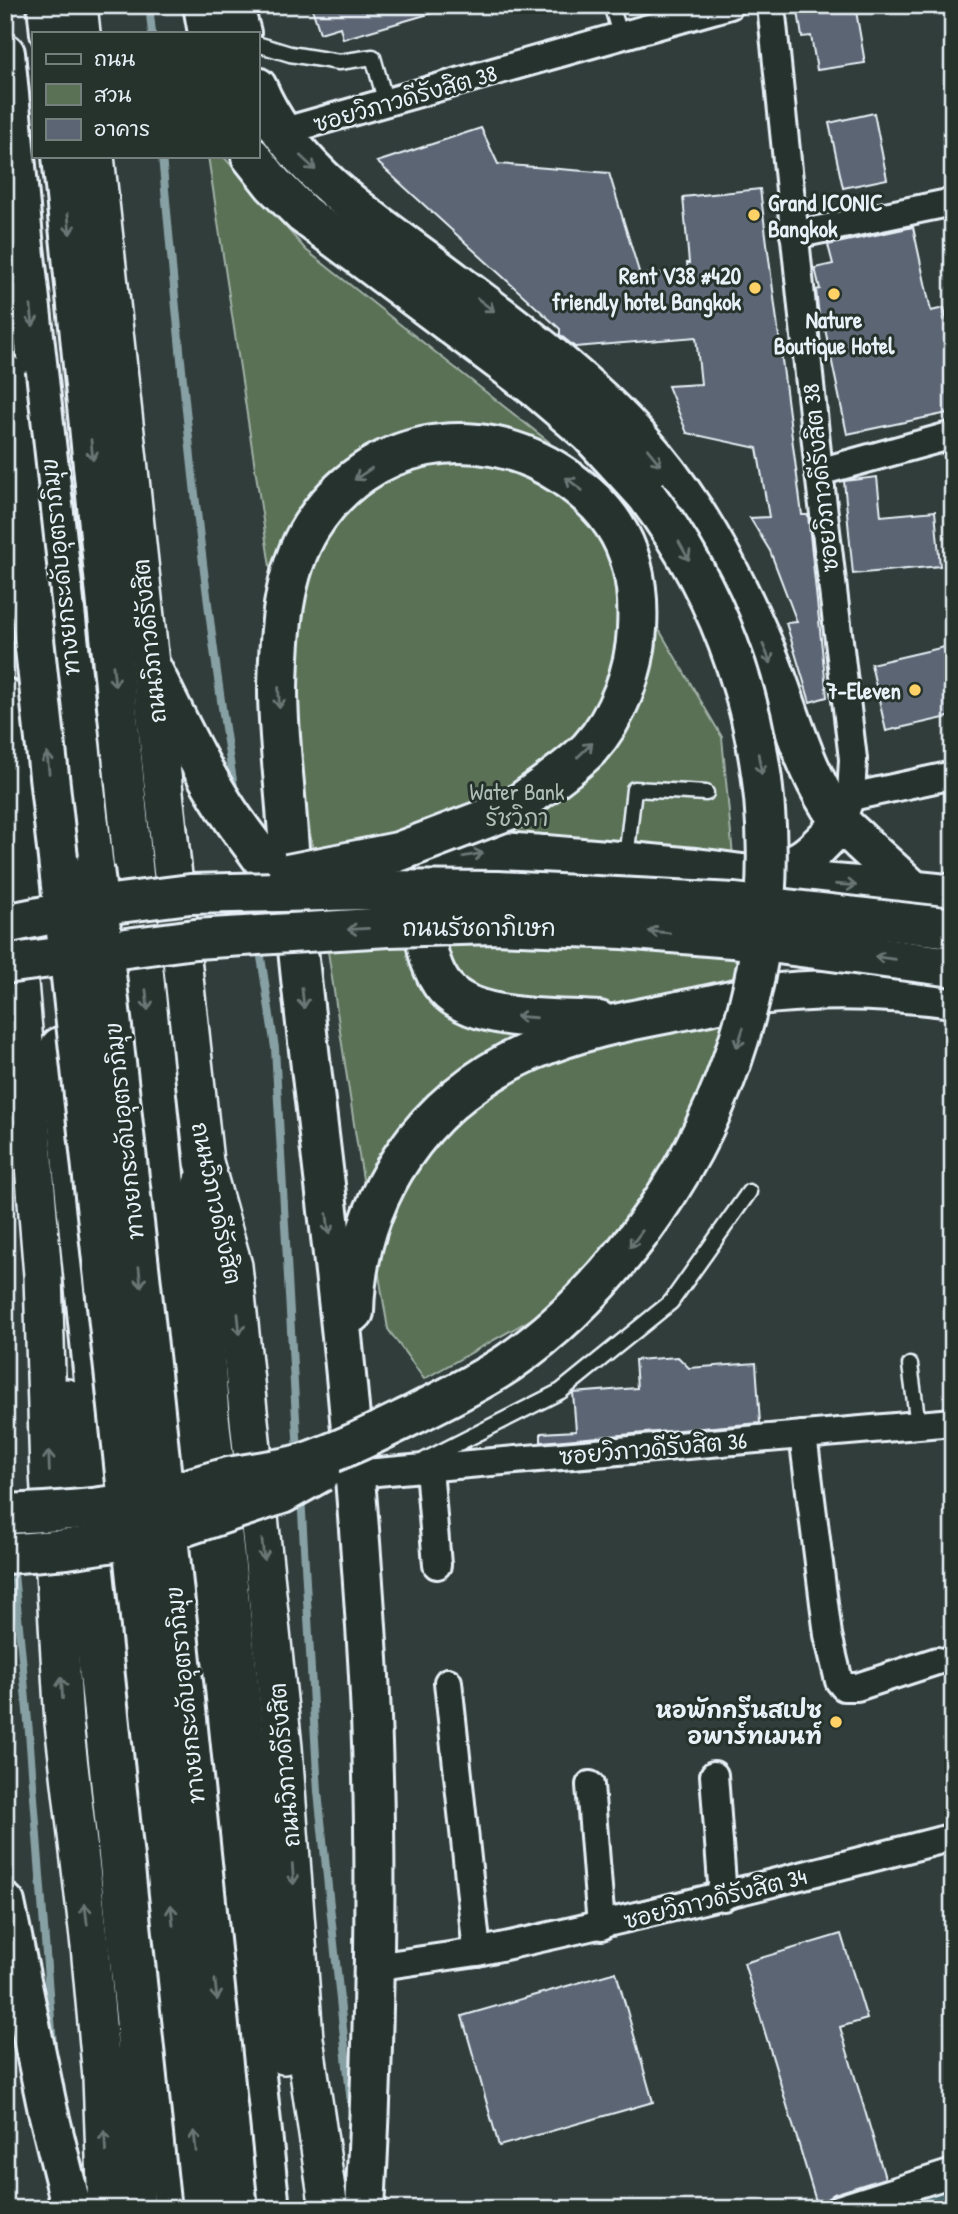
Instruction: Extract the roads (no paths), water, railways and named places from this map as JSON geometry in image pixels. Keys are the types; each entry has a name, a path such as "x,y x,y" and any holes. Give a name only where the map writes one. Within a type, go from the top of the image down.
{"main road":[{"path":"47,5 50,32"},
{"path":"78,5 81,32"},
{"path":"203,5 208,32"},
{"path":"233,5 241,32"},
{"name":"ทางยกระดับอุตราภิมุข","path":"5,53 26,265 151,1373 239,2209"},
{"path":"259,91 281,132 301,157 356,207 513,326 613,411 655,457 692,506 730,572 767,654 816,782 846,810 912,889"},
{"name":"ถนนวิภาวดีรังสิต","path":"62,158 270,2209"},
{"name":"ถนนวิภาวดีรังสิต","path":"95,158 204,1162 233,1266 284,1748 304,2039 329,2209"},
{"path":"5,1554 68,1549 156,1536 282,1494 314,1478 352,1449 467,1388 509,1362 554,1327 605,1278 677,1180 705,1126 730,1068 746,1019 759,962 765,899 766,815 752,719 734,658 705,590 675,534 646,495 590,434 536,388 303,214 273,184 253,158"},
{"name":"ทางยกระดับอุตราภิมุข","path":"5,374 116,1388 202,2209"},
{"path":"190,894 398,852 513,808 590,748 614,712 629,678 636,654 637,593 627,551 614,524 576,484 548,466 516,451 481,442 444,443 405,451 381,462 327,504 309,530 298,552 290,579 281,630 278,695 294,921 352,1449 371,1715 374,1966 372,2082 365,2209"},
{"path":"152,669 203,772 228,812 255,846 284,894 294,921"},
{"path":"5,698 11,735 39,840 132,1757 174,2209"},
{"path":"11,735 9,860 43,1275 49,1473 64,1723 99,2052 107,2209"},
{"path":"752,875 794,866 810,855 846,810"},
{"path":"618,1022 503,1015 469,1004 450,993 434,972 426,949 426,909 435,875 446,863 477,853 626,861 953,895"},
{"name":"ถนนรัชดาภิเษก","path":"5,924 88,907 190,894 371,890 512,892 734,903 953,928"},
{"name":"ถนนรัชดาภิเษก","path":"5,964 195,939 388,927 495,924 622,929 732,938 953,967"},
{"path":"352,1449 354,1284 368,1221 383,1186 407,1148 474,1082 531,1051 618,1022 751,996 861,989 953,998"},
{"path":"204,1162 197,1237 210,1416 278,2022 315,2209"},
{"path":"43,1275 72,1433 135,2022 138,2089 135,2209"},
{"path":"5,1514 57,1511 147,1499 229,1478 300,1464 352,1449"},
{"path":"5,1903 48,2111 72,2209"}],"street":[{"name":"ซอยวิภาวดีรังสิต 38","path":"281,132 730,5"},
{"name":"ซอยวิภาวดีรังสิต 38","path":"772,5 819,471 853,759 846,810"},
{"path":"794,235 953,202"},
{"path":"819,471 953,435"},
{"path":"846,810 953,775"},
{"name":"ซอยวิภาวดีรังสิต 36","path":"352,1449 402,1470 953,1422"},
{"path":"803,1435 828,1635 839,1681 844,1687 857,1687 937,1661"},
{"path":"429,1468 437,1565"},
{"path":"448,1682 477,1952"},
{"path":"714,1776 723,1897"},
{"path":"590,1785 601,1926"},
{"name":"ซอยวิภาวดีรังสิต 34","path":"374,1966 477,1952 601,1926 953,1837"},
{"path":"839,2209 953,2173"}],"lane":[{"path":"611,5 621,37"},
{"path":"259,45 290,54 339,62 373,57 386,103"},
{"path":"626,861 634,789 706,793"},
{"path":"402,1470 453,1448 561,1391 571,1383 671,1302 749,1192"},
{"path":"910,1365 918,1425"}],"waterway":[{"path":"149,5 152,32"},
{"path":"162,158 202,555 235,793"},
{"path":"259,944 275,1048 298,1454"},
{"path":"301,1495 318,1792 352,2113"},
{"path":"13,1563 53,2045"},
{"path":"925,2209 953,2200"}],"place":[{"name":"Grand ICONIC Bangkok","path":"754,215"},
{"name":"Rent V38 #420 friendly hotel Bangkok","path":"755,288"},
{"name":"Nature Boutique Hotel","path":"834,294"},
{"name":"7-Eleven","path":"915,690"},
{"name":"หอพักกรีนสเปซ อพาร์ทเมนท์","path":"836,1722"}],"park label":[{"name":"Water Bank รัชวิภา","path":"517,804"}]}
